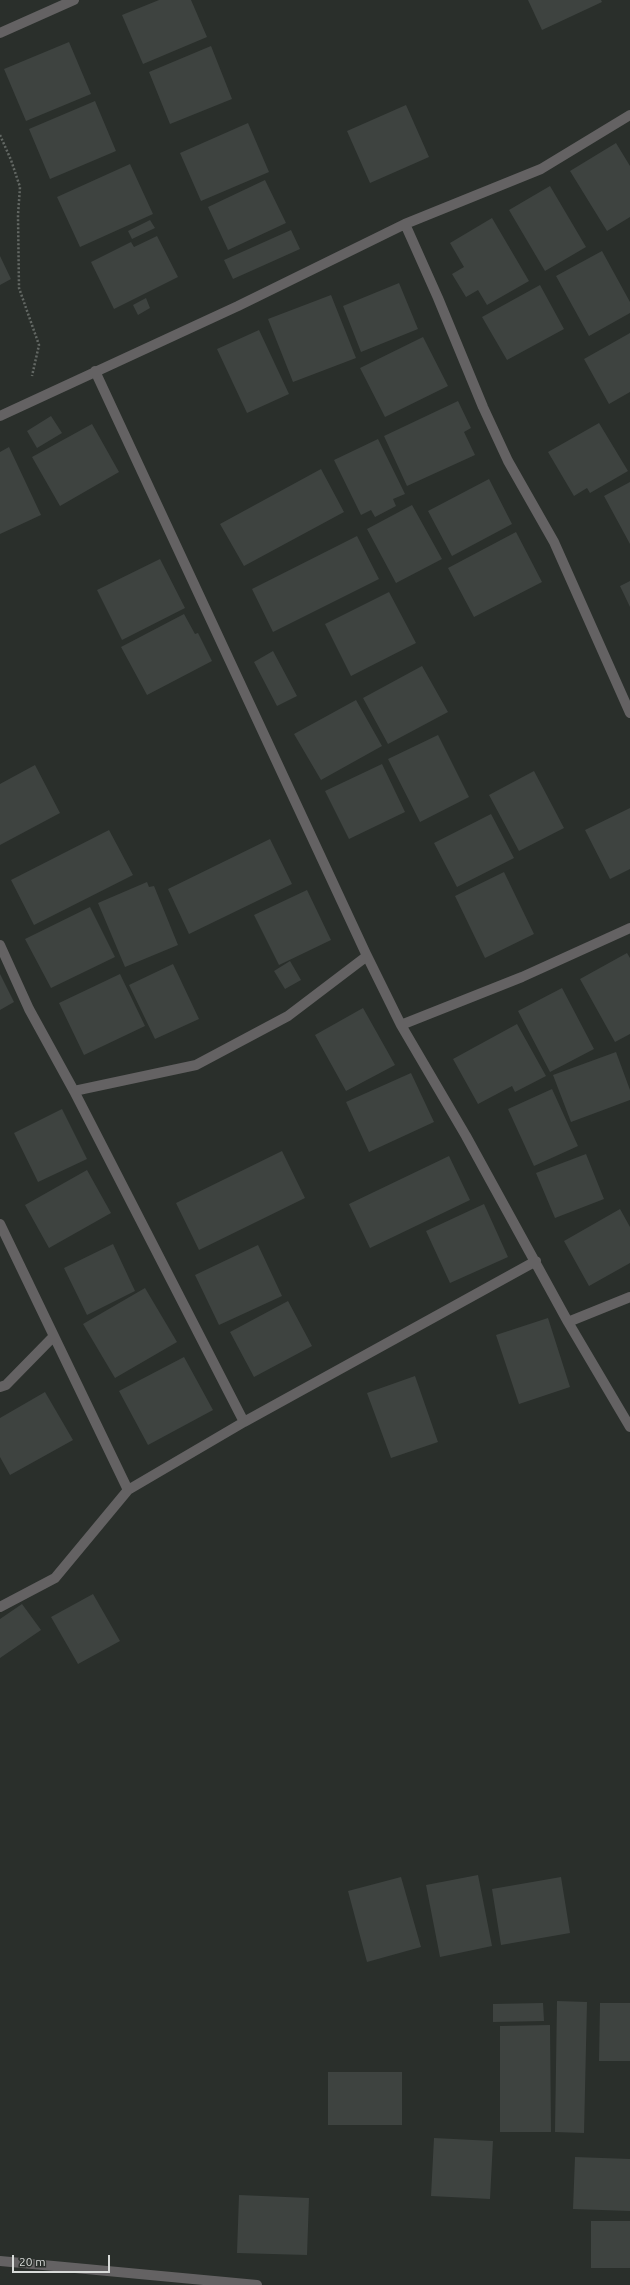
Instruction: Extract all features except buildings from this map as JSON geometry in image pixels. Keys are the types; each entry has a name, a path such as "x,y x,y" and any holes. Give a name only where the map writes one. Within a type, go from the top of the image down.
{"street":[{"path":"0,33 74,0"},
{"path":"0,416 27,402 238,306 405,224 541,169 630,115"},
{"path":"405,224 438,298 483,407 508,461 554,542 630,713"},
{"path":"96,371 367,956 401,1025 536,1261 568,1322 630,1427"},
{"path":"401,1025 522,977 630,928"},
{"path":"0,945 29,1009 74,1091 244,1422"},
{"path":"74,1091 196,1065 288,1016 367,956"},
{"path":"0,1224 128,1490"},
{"path":"0,1608 55,1578 128,1490 244,1422 536,1261"},
{"path":"568,1322 630,1297"},
{"path":"0,1388 6,1385 54,1337"},
{"path":"0,2261 256,2285"}],"path":[{"path":"0,135 12,160 20,186 18,215 19,288 39,345 27,402"}]}
